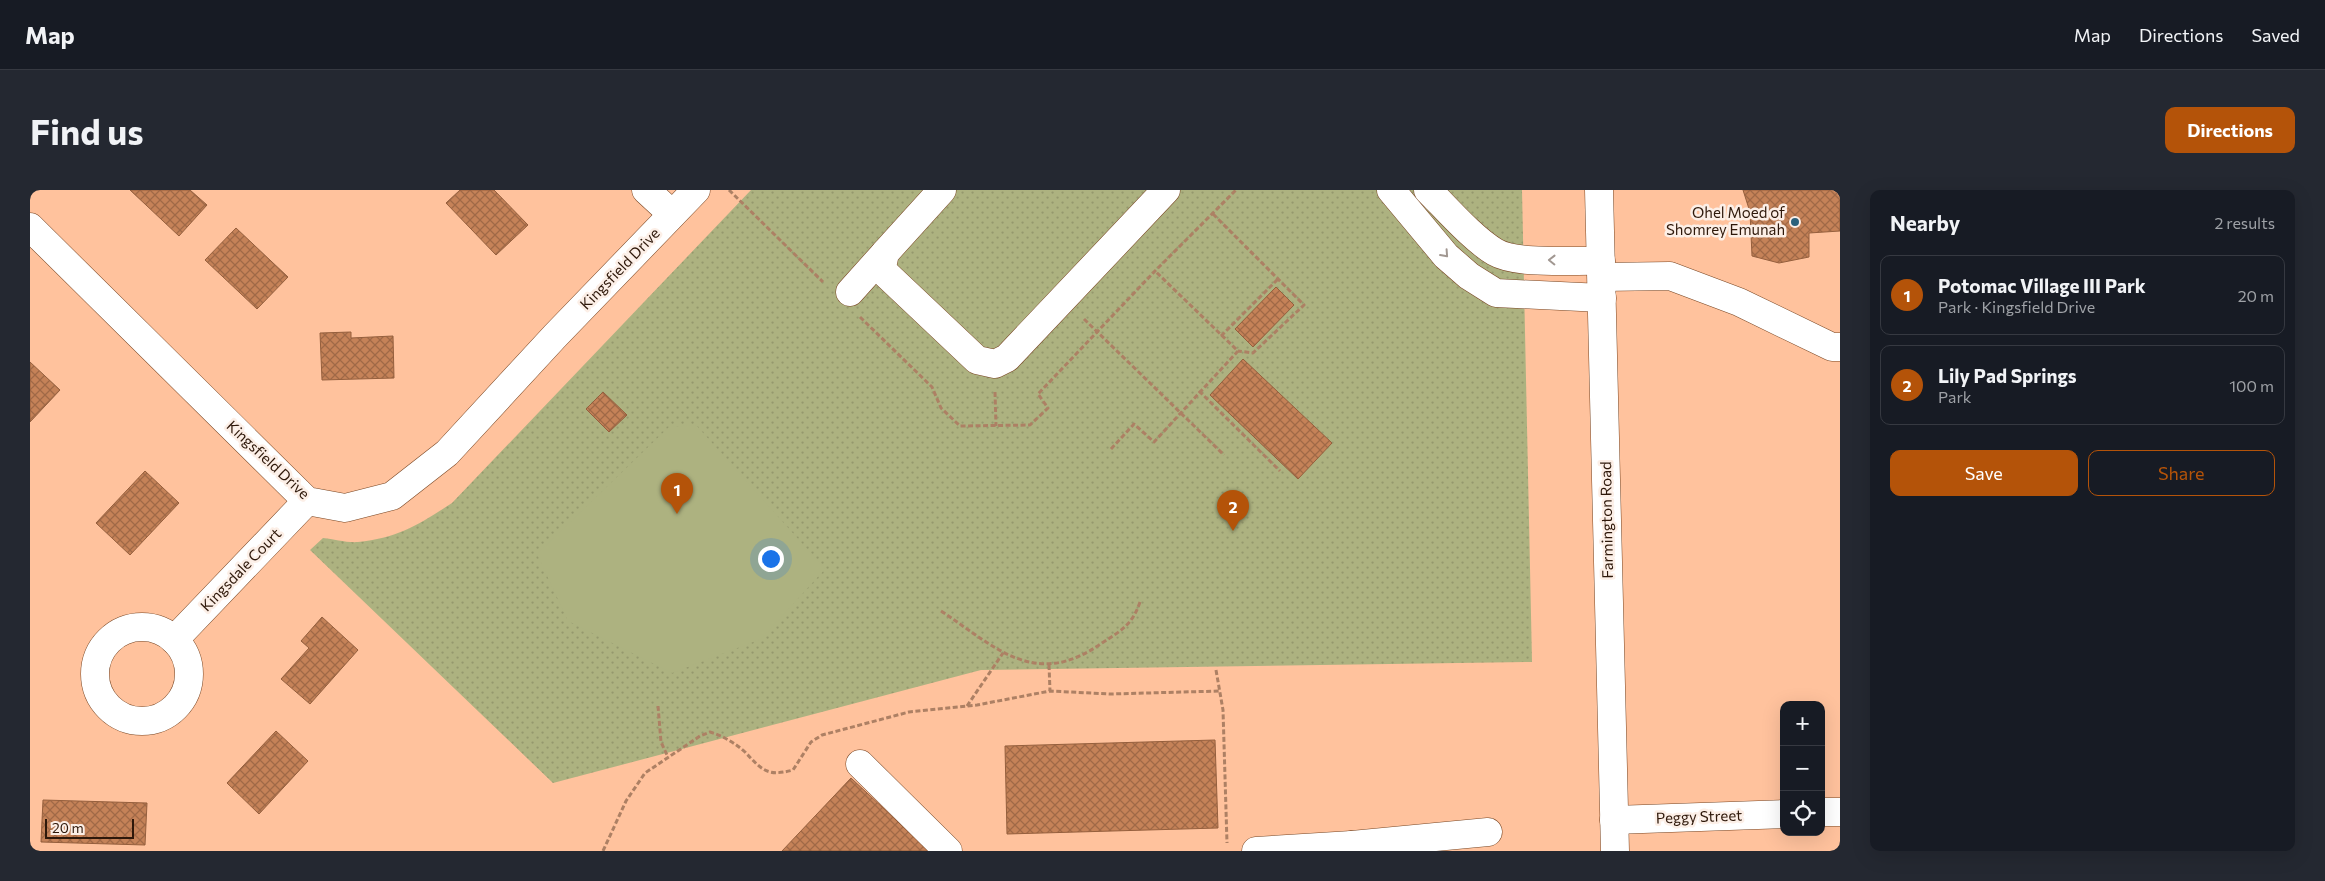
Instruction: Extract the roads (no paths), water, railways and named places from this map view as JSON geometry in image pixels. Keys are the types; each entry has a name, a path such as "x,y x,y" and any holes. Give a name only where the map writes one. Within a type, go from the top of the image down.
{"street":[{"path":"646,190 672,214"},
{"name":"Kingsfield Drive","path":"30,227 307,501 345,508 392,496 446,453 696,190"},
{"path":"844,297 942,190"},
{"path":"885,253 882,267 886,274 977,360 994,364 1007,358 1166,190"},
{"path":"1391,190 1446,256 1469,276 1496,293 1602,279 1670,276 1739,302 1832,347 1840,347"},
{"name":"Farmington Road","path":"1599,190 1615,851"},
{"path":"1420,223 1434,196 1496,253 1517,260 1602,279"},
{"name":"Kingsdale Court","path":"174,640 307,501"},
{"path":"860,764 948,851"},
{"path":"1825,812 1840,812"},
{"name":"Peggy Street","path":"1614,820 1780,814"},
{"path":"1256,851 1352,848 1488,832"}],"place":[{"name":"Ohel Moed of Shomrey Emunah","path":"1795,222"},
{"name":"Potomac Village III Park","path":"677,514"},
{"name":"Lily Pad Springs","path":"1233,531"}]}
